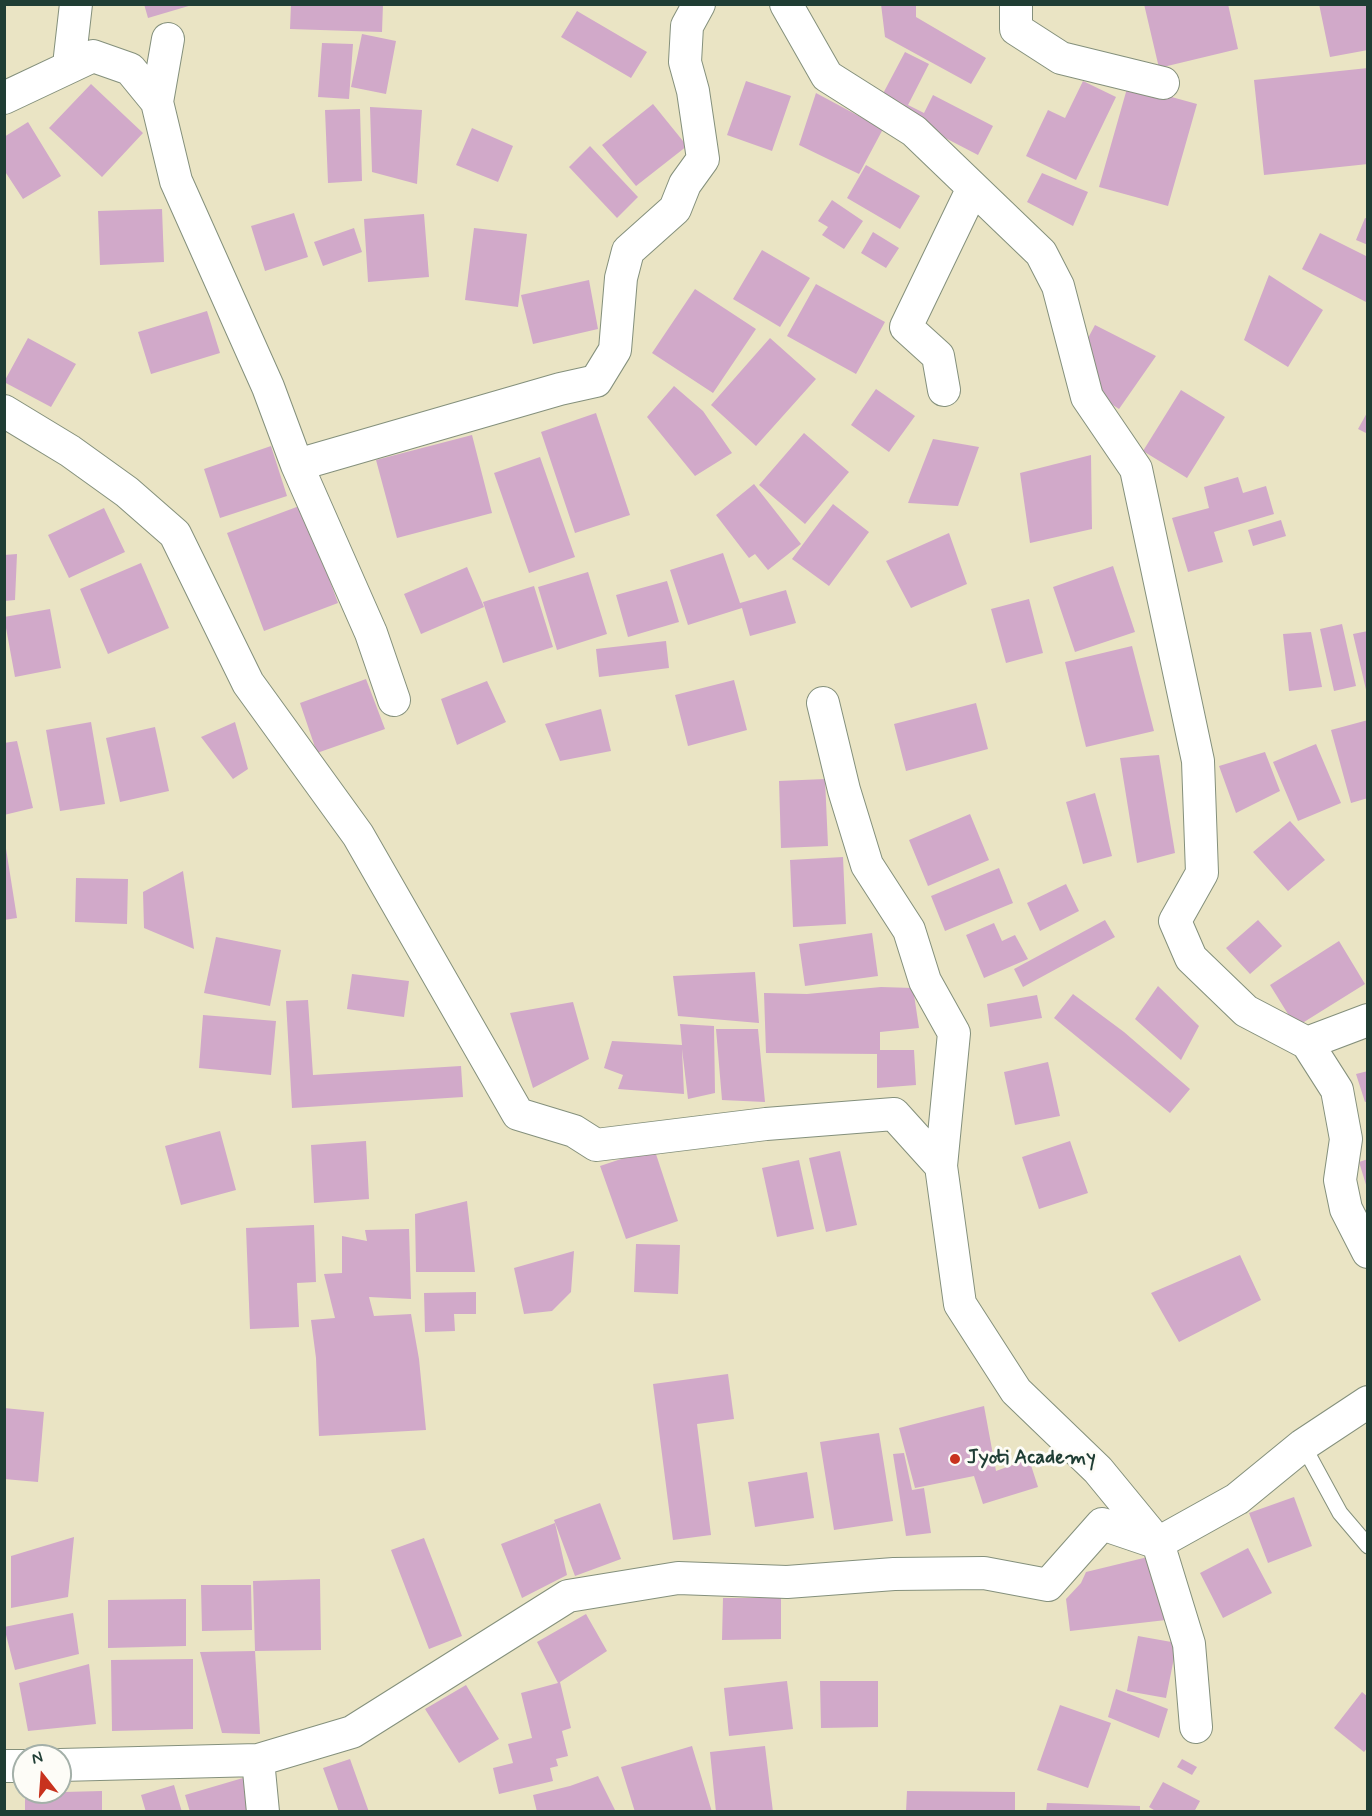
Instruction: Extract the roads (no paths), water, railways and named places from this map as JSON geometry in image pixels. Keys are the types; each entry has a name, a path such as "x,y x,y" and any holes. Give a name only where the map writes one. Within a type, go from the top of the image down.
{"street":[{"path":"69,65 76,4"},
{"path":"297,465 560,389 596,381 615,350 621,278 628,251 675,209 685,184 703,159 693,91 685,62 687,26 699,4"},
{"path":"786,4 827,76 914,130 972,190 1041,254 1058,286 1087,397 1136,469 1198,761 1202,873 1175,921 1191,958 1246,1011 1306,1043 1337,1090 1346,1139 1340,1180 1346,1209 1368,1252"},
{"path":"1016,4 1016,29 1061,58 1163,83"},
{"path":"168,39 157,102 176,181 268,387 297,465 371,633 394,700"},
{"path":"4,98 69,65 93,56 130,69 157,102"},
{"path":"944,390 938,356 906,327 920,293 972,190"},
{"path":"4,411 70,451 128,492 175,534 248,683 358,835 518,1114 574,1131 596,1146 766,1124 894,1114 941,1166"},
{"path":"823,703 843,790 867,865 909,930 925,981 954,1033 941,1166 960,1304 1016,1391 1098,1470 1158,1542 1189,1644 1196,1727"},
{"path":"1306,1043 1368,1020"},
{"path":"72,1765 258,1761 352,1732 568,1596 678,1578 787,1582 894,1574 984,1574 1048,1585 1102,1524 1158,1542 1237,1499 1303,1445 1368,1402"},
{"path":"258,1761 263,1812"}],"lane":[{"path":"1303,1445 1340,1513 1368,1546"}],"place":[{"name":"Jyoti Academy","path":"955,1459"}]}
